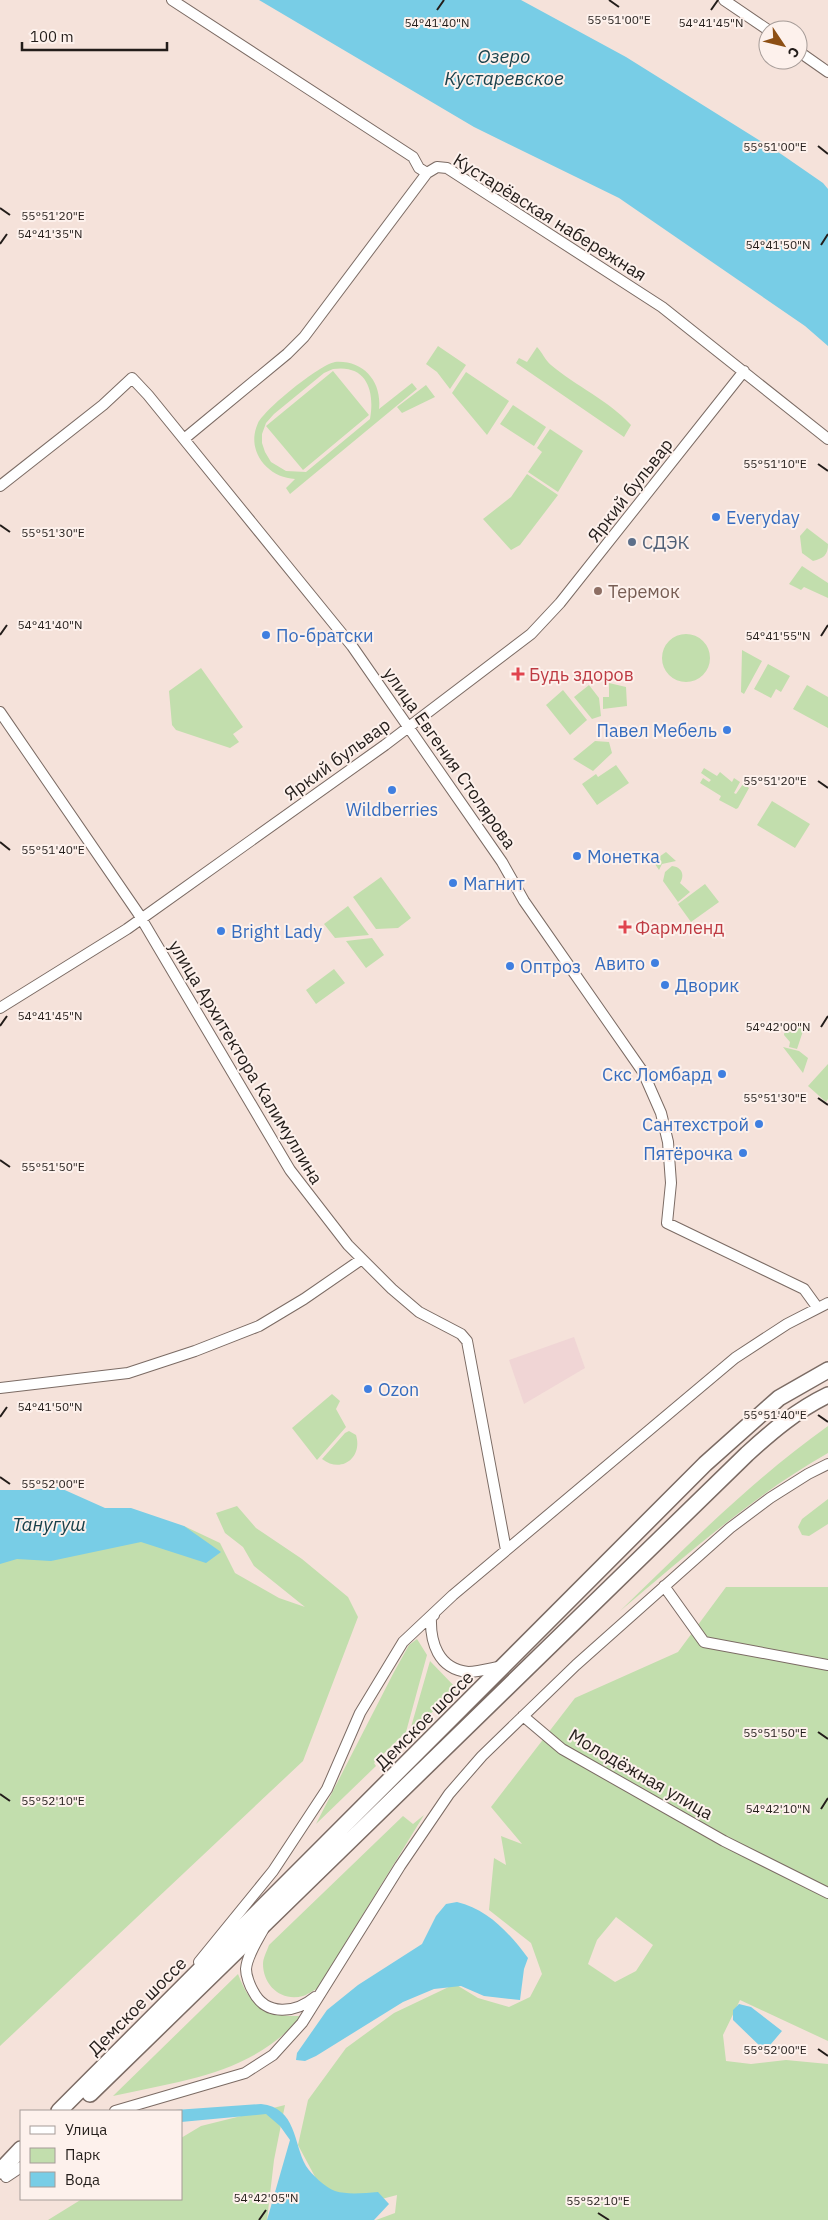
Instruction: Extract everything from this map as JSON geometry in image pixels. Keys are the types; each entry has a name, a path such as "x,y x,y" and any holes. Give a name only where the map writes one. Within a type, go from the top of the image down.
{"main road":[{"name":"Демское шоссе","path":"60,2110 743,1428 779,1398 828,1370"},
{"name":"Демское шоссе","path":"74,2110 746,1454 775,1428 828,1394"},
{"path":"2,2176 20,2150"},
{"path":"2,2176 20,2163"}],"street":[{"name":"Кустарёвская набережная","path":"172,0 413,157 418,168 427,173 437,167 447,168 655,302 828,439"},
{"path":"724,0 758,23"},
{"path":"808,58 828,72"},
{"path":"184,439 287,354 304,337 427,173"},
{"name":"Яркий бульвар","path":"0,1008 141,919 408,727 531,634 546,620 744,371"},
{"name":"улица Евгения Столярова","path":"0,486 103,405 132,378 148,395 351,644 505,866 524,901 643,1072 658,1105 668,1142 671,1183 667,1223 804,1289 817,1307"},
{"name":"улица Архитектора Калимуллина","path":"0,712 141,919 290,1170 328,1221 362,1259 404,1300 427,1316 461,1334 467,1341 506,1550"},
{"path":"0,1388 128,1373 195,1351 259,1326 304,1299 362,1259"},
{"path":"146,2023 220,1937 273,1871 327,1789 360,1713 403,1642 453,1595 735,1358 781,1328 828,1302"},
{"path":"119,2110 245,2074 273,2055 302,2023 400,1866 449,1794 482,1756 664,1586 730,1528 770,1498 828,1464"},
{"path":"664,1586 704,1642 828,1665"},
{"path":"453,1595 431,1617 430,1635 438,1654 448,1664 468,1672 504,1666"},
{"name":"Молодёжная улица","path":"523,1716 562,1749 724,1841 828,1893"},
{"path":"298,1890 263,1930 253,1948 246,1969 250,1986 257,2000 272,2010 294,2010 306,2004 323,1989"},
{"path":"2,2176 20,2167"}],"shaded area":[{"path":"574,1337 585,1368 524,1404 509,1360"}],"green space":[{"path":"438,346 466,365 450,389 437,372 426,364"},
{"path":"537,347 551,365 602,400 631,425 624,437 516,363 519,358 527,362"},
{"path":"335,362 345,362 362,369 374,382 379,399 379,409 412,383 417,389 290,494 286,488 295,479 276,474 268,468 257,453 255,433 258,423 271,408 306,379","holes":["333,369 345,369 361,375 366,382 371,399 370,419 306,472 286,471 271,462 262,443 262,434 266,423 274,414 324,373"]},
{"path":"333,371 369,415 303,470 266,426"},
{"path":"466,372 509,401 487,435 452,393"},
{"path":"426,385 435,397 402,413 397,407"},
{"path":"513,405 546,427 534,446 500,424"},
{"path":"550,429 583,451 558,492 528,472 542,452 537,448"},
{"path":"527,474 558,495 520,545 511,550 483,519 511,497"},
{"path":"807,528 828,544 827,551 820,559 813,561 802,553 800,536"},
{"path":"802,566 828,583 828,598 804,587 801,590 789,584"},
{"path":"686,634 695,636 703,641 708,649 710,658 708,667 703,675 695,680 686,682 677,680 669,675 664,667 662,658 664,649 669,641 677,636"},
{"path":"742,650 762,661 744,694 741,692"},
{"path":"768,664 790,676 781,692 776,689 771,698 754,689"},
{"path":"201,668 243,727 233,734 239,742 230,748 176,730 172,725 169,691"},
{"path":"609,683 626,687 627,706 603,709 603,697 609,697"},
{"path":"589,685 599,698 601,716 592,719 574,697"},
{"path":"807,685 828,697 828,728 793,709"},
{"path":"563,690 587,720 570,735 546,705"},
{"path":"595,741 609,742 612,753 593,771 573,759"},
{"path":"616,765 629,783 597,805 582,784 596,774 598,777"},
{"path":"704,768 717,776 720,772 732,782 734,778 740,782 734,793 736,794 743,784 749,788 738,808 736,809 719,800 721,796 700,783 703,778 709,782 711,780 701,773"},
{"path":"772,801 810,824 795,848 757,825"},
{"path":"666,852 676,861 662,864 659,870 653,861"},
{"path":"672,866 682,872 680,883 690,892 678,902 663,881 665,872"},
{"path":"381,877 411,918 398,928 376,929 353,897"},
{"path":"705,884 719,902 691,922 678,904"},
{"path":"348,906 369,935 335,938 324,924"},
{"path":"372,938 384,955 366,968 346,941"},
{"path":"334,969 345,983 316,1004 306,990"},
{"path":"794,1023 803,1031 797,1049 789,1047 790,1042 784,1035 785,1027"},
{"path":"783,1047 799,1051 808,1058 803,1073"},
{"path":"828,1064 828,1099 826,1102 808,1086"},
{"path":"332,1394 340,1401 336,1409 346,1427 317,1460 292,1428"},
{"path":"828,1426 828,1453 746,1507 620,1611 746,1491"},
{"path":"349,1431 356,1435 356,1451 353,1457 343,1464 336,1465 322,1459 345,1433"},
{"path":"828,1499 828,1524 809,1536 802,1535 798,1527 802,1519"},
{"path":"237,1506 256,1528 302,1559 348,1597 358,1617 303,1761 0,2046 0,1531 184,1526 220,1543 235,1573 279,1598 305,1607 254,1566 243,1547 225,1533 216,1513"},
{"path":"726,1587 828,1587 828,2041 740,2000 723,2035 726,2061 751,2064 786,2060 828,2064 828,2220 376,2220 395,2213 397,2195 359,2205 320,2186 298,2145 308,2100 346,2048 394,2013 455,1984 478,1998 509,2007 530,1997 542,1974 531,1943 489,1910 494,1858 506,1865 501,1836 522,1844 491,1807 575,1698 678,1652","holes":["616,1917 653,1945 636,1971 615,1982 588,1964 597,1940"]},
{"path":"417,1639 427,1655 406,1732 374,1763 376,1766 316,1824 394,1672 409,1645"},
{"path":"430,1661 457,1689 413,1730 411,1727"},
{"path":"424,1815 317,1989 305,1995 295,1997 281,1994 275,1990 266,1979 264,1972 263,1962 269,1945 403,1816 413,1824"},
{"path":"238,1974 248,1995 261,2008 279,2015 302,2016 261,2051 239,2063 191,2079 113,2096"},
{"path":"285,2105 274,2160 267,2220 48,2220 80,2200 182,2200 182,2137 201,2126"}],"water":[{"name":"Озеро Кустаревское","path":"259,0 521,0 626,57 781,154 823,183 828,189 828,346 805,326 619,198 474,127"},
{"name":"Танугуш","path":"58,1487 105,1508 131,1508 184,1526 221,1552 206,1563 141,1542 51,1561 17,1559 0,1564 0,1490 30,1490"},
{"path":"457,1902 468,1905 488,1916 514,1940 528,1958 524,1969 520,2000 484,1996 461,1986 434,1989 403,2002 316,2056 305,2061 296,2060 297,2053 327,2010 358,1985 422,1944 436,1916 446,1904"},
{"path":"739,2004 751,2007 782,2031 765,2051 733,2020 733,2010"},
{"path":"261,2104 273,2107 288,2119 306,2166 323,2184 335,2191 345,2193 378,2192 389,2204 374,2220 267,2220 290,2140 280,2126 266,2114 182,2122 182,2110 175,2110"}],"place":[{"name":"Everyday","path":"716,517"},
{"name":"СДЭК","path":"632,542"},
{"name":"Теремок","path":"598,591"},
{"name":"По-братски","path":"266,635"},
{"name":"Будь здоров","path":"518,674"},
{"name":"Павел Мебель","path":"727,730"},
{"name":"Wildberries","path":"392,790"},
{"name":"Монетка","path":"577,856"},
{"name":"Магнит","path":"453,883"},
{"name":"Фармленд","path":"625,927"},
{"name":"Bright Lady","path":"221,931"},
{"name":"Авито","path":"655,963"},
{"name":"Оптроз","path":"510,966"},
{"name":"Дворик","path":"665,985"},
{"name":"Скс Ломбард","path":"722,1074"},
{"name":"Сантехстрой","path":"759,1124"},
{"name":"Пятёрочка","path":"743,1153"},
{"name":"Ozon","path":"368,1389"}]}
